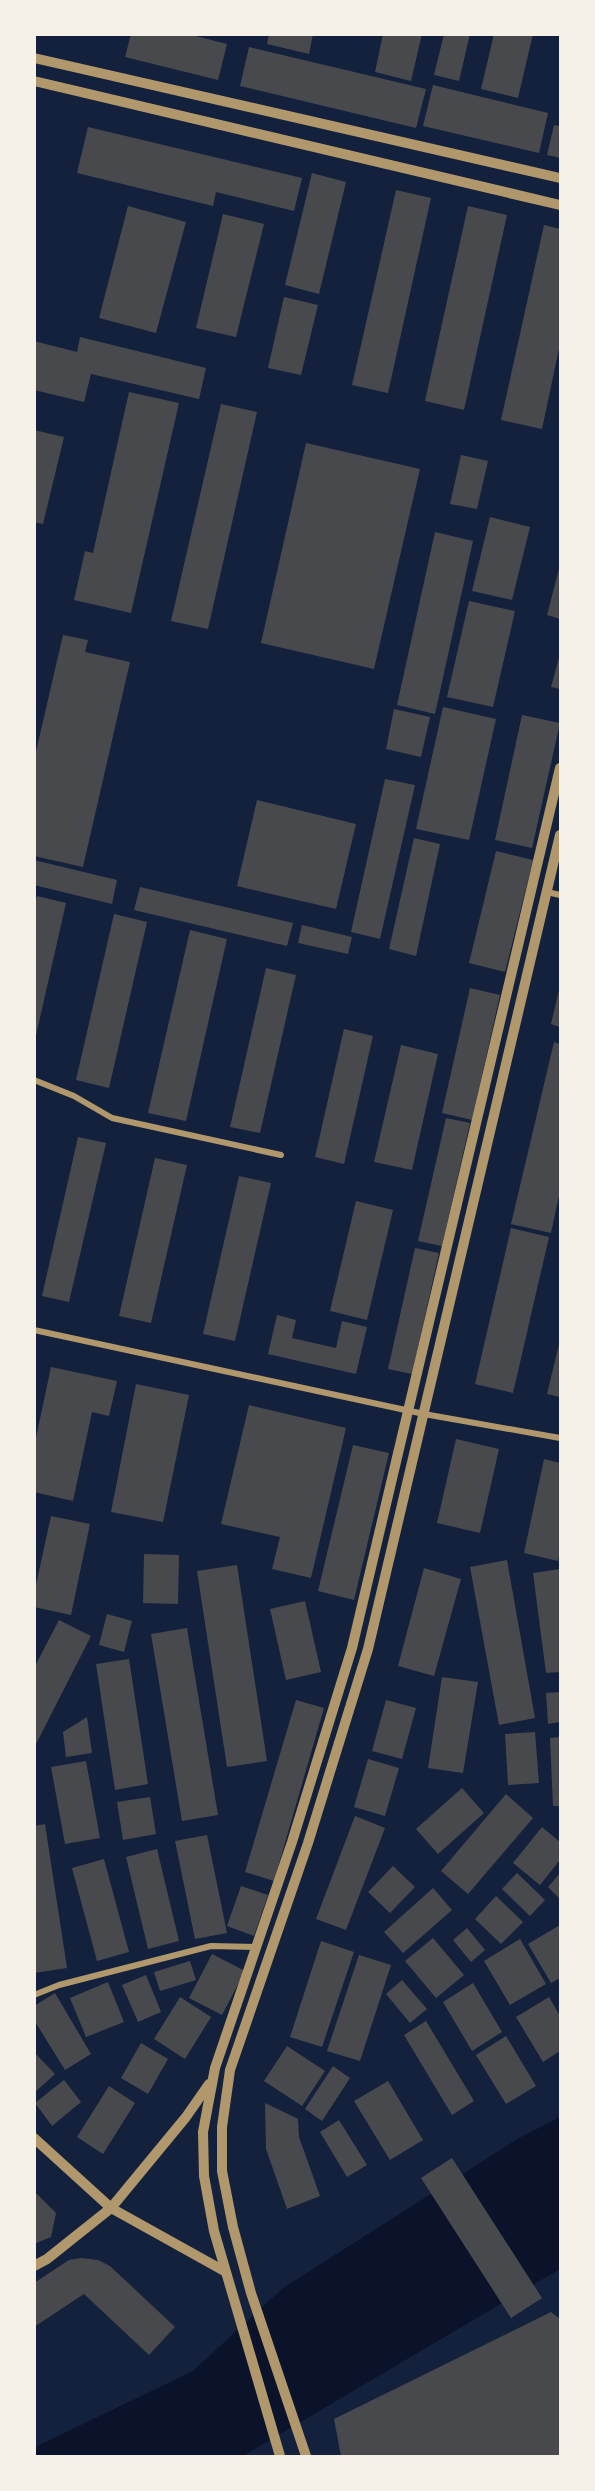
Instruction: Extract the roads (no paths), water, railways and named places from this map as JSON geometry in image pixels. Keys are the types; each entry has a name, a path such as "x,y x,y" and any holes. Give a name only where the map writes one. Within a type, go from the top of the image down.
{"street":[{"path":"34,58 561,178"},
{"path":"34,81 561,205"},
{"path":"280,2457 214,2231 204,2176 203,2132 214,2074 292,1842 352,1648 561,768"},
{"path":"306,2457 251,2293 233,2227 222,2171 222,2127 230,2070 308,1843 368,1649 561,835"},
{"path":"547,892 561,895"},
{"path":"34,1080 74,1096 112,1118 281,1155"},
{"path":"34,1330 424,1414 561,1438"},
{"path":"34,1995 59,1985 211,1946 256,1947"},
{"path":"34,2266 47,2259 111,2208 186,2117 214,2074"},
{"path":"34,2138 111,2208 226,2272"}],"water":[{"path":"560,2117 560,2269 243,2456 35,2456 35,2447 193,2371 283,2288 519,2138"}]}
